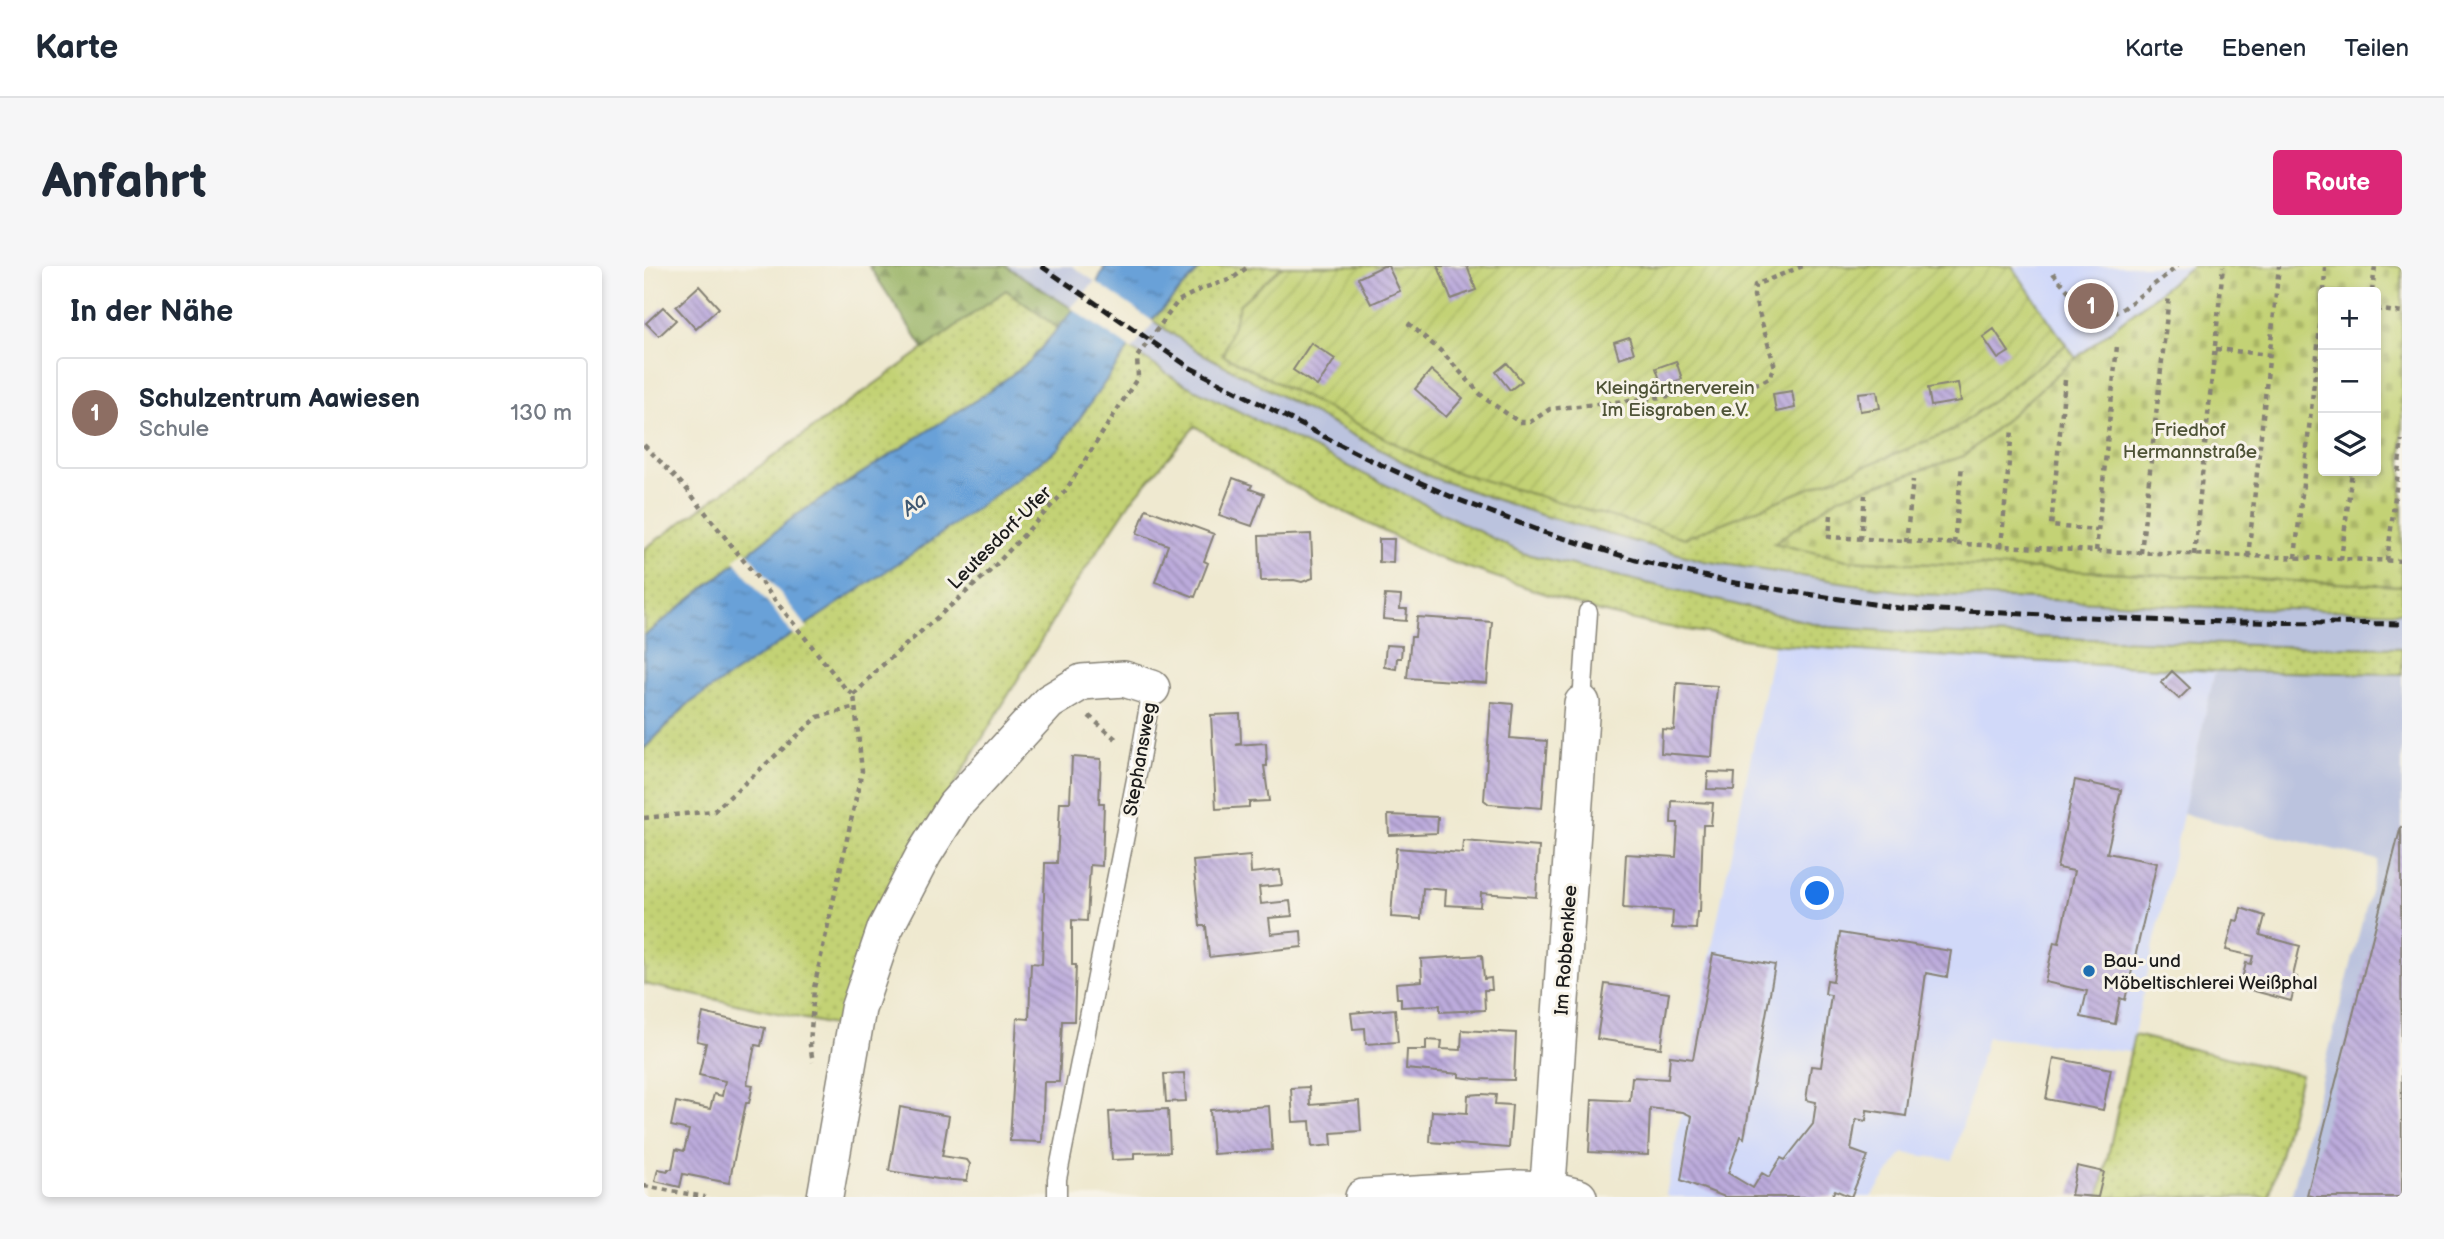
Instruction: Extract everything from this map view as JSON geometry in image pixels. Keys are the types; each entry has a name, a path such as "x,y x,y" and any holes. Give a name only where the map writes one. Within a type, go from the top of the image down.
{"street":[{"name":"Stephansweg","path":"825,1197 858,1009 885,929 924,854 955,805 1049,702 1082,682 1124,680 1152,688"},
{"name":"Im Robbenklee","path":"1557,1194 1581,703"},
{"path":"1363,1197 1520,1188 1557,1194"}],"lane":[{"path":"1581,703 1588,612"},
{"name":"Stephansweg","path":"1058,1197 1057,1179 1152,688"}],"path":[{"name":"Leutesdorf-Ufer","path":"854,695 877,670 989,572 1066,490 1138,377 1137,357 1178,301 1203,288 1232,279 1249,266"},
{"path":"1408,323 1442,352 1483,397 1519,422 1530,422 1550,409 1662,397 1760,383 1769,378 1775,367 1754,296 1755,285 1802,266"},
{"path":"2053,273 2089,315 2108,316 2124,308 2178,266"},
{"path":"2194,555 2223,266"},
{"path":"2248,557 2279,266"},
{"path":"2324,287 2325,266"},
{"path":"2373,287 2375,266"},
{"path":"2141,553 2169,296"},
{"path":"2381,310 2402,313"},
{"path":"2295,558 2318,345"},
{"path":"2095,551 2117,346"},
{"path":"2215,349 2270,355"},
{"path":"2065,380 2051,526 2097,530"},
{"path":"2001,547 2012,430"},
{"path":"2387,561 2402,440"},
{"path":"644,445 685,487 845,688 854,695 862,771 814,988 810,1045 815,1071"},
{"path":"1954,544 1962,465"},
{"path":"2341,559 2351,476"},
{"path":"1906,541 1913,480"},
{"path":"1861,539 1865,495"},
{"path":"1831,515 1829,537 2001,547 2402,562"},
{"path":"1049,702 1083,711 1116,738 1139,764"},
{"path":"644,818 714,811 818,717 856,707"},
{"path":"644,1186 705,1197"}],"shaded area":[{"path":"1006,266 1072,266 1097,283 1074,310"},
{"path":"2012,266 2192,266 2076,358"},
{"path":"1152,320 1199,352 1431,477 1541,515 1704,561 1920,594 2209,607 2402,612 2402,648 2278,646 1829,627 1522,553 1178,381 1129,348"},
{"path":"1774,644 1899,654 2215,671 2130,1052 1987,1037 1953,1160 1903,1153 1871,1197 1670,1197 1666,1195 1712,946"},
{"path":"2215,671 2402,674 2402,1197 2291,1197 2378,860 2183,814"}],"green space":[{"path":"869,266 1006,266 1074,310 1058,328 1006,290 924,349"},
{"path":"1203,266 1283,266 1240,304 1951,431 2066,345 2076,358 1964,456 1840,497 1774,543 1847,560 2402,586 2402,612 2209,607 1920,594 1704,561 1541,515 1431,477 1199,352 1152,320"},
{"name":"Kleingärtnerverein Im Eisgraben e.V.","path":"1283,266 2012,266 2066,345 1952,431 1685,538 1445,469 1223,355 1240,304"},
{"name":"Friedhof Hermannstraße","path":"2192,266 2402,266 2402,586 1847,560 1774,543 1840,497 1964,456 2076,358"},
{"path":"1006,290 1058,328 1030,361 990,391 795,516 644,636 644,549"},
{"path":"1129,348 1178,381 1522,553 1829,627 2278,646 2402,648 2402,674 2215,671 1899,654 1774,644 1651,624 1596,611 1431,555 1260,470 1195,426 1131,501 1072,589 941,807 837,1026 644,984 644,749 687,705 1058,449"},
{"path":"2134,1035 2301,1075 2269,1197 2099,1197"}],"water":[{"name":"Aa","path":"1105,266 1203,266 1129,348 1058,449 931,541 687,705 644,749 644,636 795,516 990,391 1030,361 1097,283"}],"pier":[{"path":"1095,281 1154,322 1132,350 1071,308"},
{"path":"746,550 808,628 795,637 734,560"}],"building":[{"path":"1388,266 1400,291 1371,304 1358,278"},
{"path":"1438,266 1467,266 1476,290 1451,299"},
{"path":"699,286 719,308 696,329 676,307"},
{"path":"663,307 676,320 659,336 646,323"},
{"path":"1994,329 2009,352 1998,359 1983,337"},
{"path":"1629,337 1634,353 1619,358 1614,342"},
{"path":"1311,343 1335,359 1317,386 1293,370"},
{"path":"1676,361 1682,379 1662,386 1656,368"},
{"path":"1507,363 1522,381 1510,390 1496,372"},
{"path":"1431,370 1463,398 1446,417 1415,389"},
{"path":"1958,383 1961,401 1931,406 1928,388"},
{"path":"1792,391 1795,408 1776,412 1773,394"},
{"path":"1877,391 1880,408 1860,411 1858,393"},
{"path":"1233,478 1252,485 1250,489 1264,494 1252,526 1219,515"},
{"path":"1146,509 1214,534 1204,561 1208,563 1195,597 1155,582 1168,545 1137,533"},
{"path":"1311,534 1313,578 1302,582 1261,581 1259,536"},
{"path":"1379,539 1394,539 1393,563 1379,562"},
{"path":"1385,595 1401,596 1400,609 1407,609 1406,621 1383,619"},
{"path":"1417,617 1492,622 1487,683 1407,678 1411,637 1415,637"},
{"path":"1386,645 1402,646 1396,669 1384,667"},
{"path":"2172,671 2190,688 2179,699 2161,683"},
{"path":"1677,683 1717,686 1712,757 1661,753 1662,729 1674,730"},
{"path":"1491,702 1513,704 1510,738 1547,741 1542,808 1489,804 1484,800"},
{"path":"1240,714 1241,743 1236,745 1266,743 1267,766 1264,766 1269,801 1249,802 1249,807 1216,809 1211,715"},
{"path":"1072,757 1101,759 1099,803 1104,803 1102,866 1090,865 1087,921 1072,920 1072,965 1076,965 1074,1021 1062,1021 1059,1082 1044,1082 1042,1142 1010,1141 1017,1018 1029,1019 1031,963 1042,964 1045,863 1057,863 1060,802 1070,802"},
{"path":"1708,772 1735,773 1734,790 1707,789"},
{"path":"2075,780 2121,790 2107,853 2157,863 2125,1000 2120,998 2115,1024 2081,1017 2087,991 2045,982 2054,942 2059,943 2074,871 2057,868"},
{"path":"1672,801 1713,803 1711,825 1703,825 1700,912 1697,912 1696,929 1672,928 1673,911 1623,908 1626,854 1676,857 1678,823 1671,823"},
{"path":"1388,815 1438,817 1437,833 1389,835"},
{"path":"2401,826 2402,1197 2314,1197 2307,1195"},
{"path":"1463,841 1539,847 1536,897 1481,893 1480,907 1445,905 1446,890 1423,888 1421,919 1391,917 1396,848 1462,853"},
{"path":"1250,856 1251,873 1280,870 1282,885 1259,887 1261,904 1290,901 1292,916 1269,918 1271,934 1301,931 1302,947 1209,957 1206,926 1200,926 1193,861"},
{"path":"2241,908 2265,916 2260,935 2300,946 2291,1001 2240,987 2246,963 2251,964 2253,956 2226,950 2234,920 2238,921"},
{"path":"1840,933 1951,951 1947,977 1926,973 1906,1116 1867,1110 1866,1121 1856,1119 1851,1150 1868,1156 1851,1197 1835,1190 1831,1197 1725,1197 1681,1180 1692,1116 1683,1112 1650,1108 1648,1155 1589,1152 1592,1099 1630,1101 1632,1077 1668,1079 1670,1056 1693,1059 1713,954 1775,965 1744,1138 1741,1136 1728,1173 1753,1188 1762,1173 1769,1177 1781,1158 1785,1160 1813,1124 1816,1102 1806,1100 1811,1066 1821,1067 1831,995 1825,994 1827,980 1833,981"},
{"path":"1482,955 1484,979 1491,978 1492,990 1484,990 1485,1010 1440,1012 1440,1005 1401,1007 1396,983 1422,981 1421,959"},
{"path":"1605,984 1669,993 1661,1048 1597,1039"},
{"path":"1395,1009 1398,1042 1366,1044 1365,1028 1353,1029 1351,1013"},
{"path":"703,1013 765,1028 761,1046 755,1045 747,1084 753,1085 749,1103 746,1103 729,1183 683,1174 680,1187 655,1181 658,1169 672,1169 676,1149 684,1151 689,1130 671,1126 676,1102 710,1109 714,1094 722,1096 725,1081 699,1075 706,1043 697,1041"},
{"path":"1462,1030 1516,1033 1514,1080 1475,1079 1459,1077 1459,1074 1406,1069 1407,1050 1426,1050 1426,1040 1442,1041 1441,1049 1461,1050"},
{"path":"2054,1058 2111,1069 2103,1110 2046,1099"},
{"path":"1184,1073 1186,1101 1166,1102 1164,1074"},
{"path":"1309,1087 1310,1105 1359,1101 1361,1131 1331,1133 1332,1145 1312,1147 1310,1121 1293,1122 1291,1088"},
{"path":"1468,1095 1496,1095 1495,1104 1512,1105 1509,1148 1430,1142 1432,1111 1467,1113"},
{"path":"1269,1106 1272,1150 1213,1154 1210,1110"},
{"path":"900,1107 949,1116 942,1156 967,1160 970,1164 967,1181 889,1171"},
{"path":"1168,1109 1170,1152 1134,1153 1134,1159 1112,1160 1109,1112"},
{"path":"2077,1166 2104,1172 2098,1197 2071,1195"}],"railway":[{"path":"1041,266 1189,367 1362,456 1454,498 1543,532 1636,560 1729,582 1899,608 2170,621 2402,624"}],"place":[{"name":"Schulzentrum Aawiesen","path":"2091,306"},
{"name":"Bau- und Möbeltischlerei Weißphal","path":"2089,971"}]}
